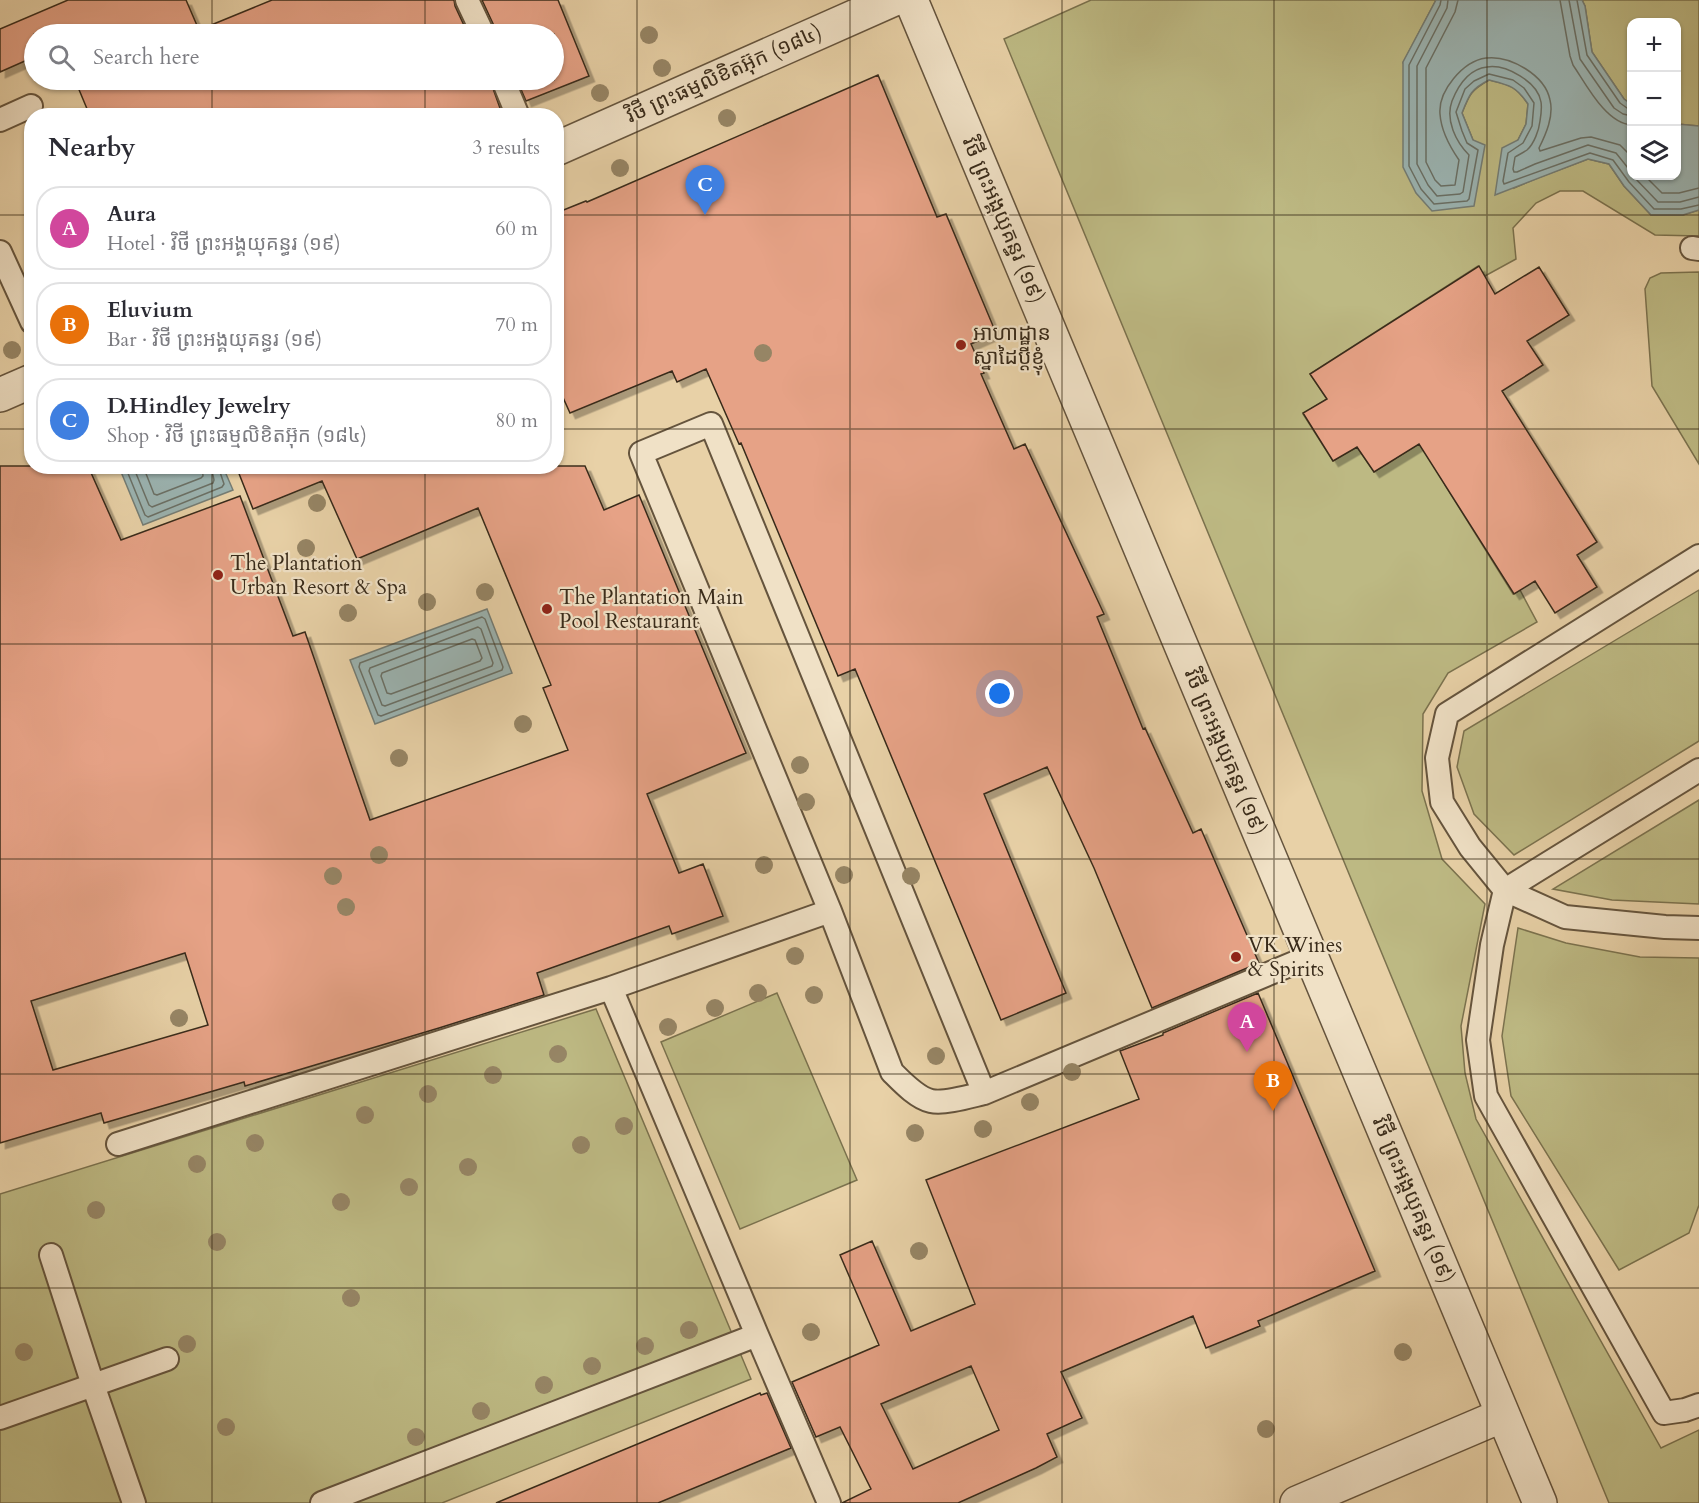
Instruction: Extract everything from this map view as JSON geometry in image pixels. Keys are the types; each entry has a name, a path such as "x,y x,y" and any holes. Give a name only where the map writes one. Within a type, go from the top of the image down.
{"street":[{"name":"វិថី ព្រះធម្មលិខិតអ៊ុក (១៨៤)","path":"564,145 892,0"},
{"name":"វិថី ព្រះអង្គយុគន្ធរ (១៩)","path":"911,0 1540,1503"},
{"path":"0,395 24,384"},
{"path":"1297,1503 1503,1415"}],"lane":[{"path":"467,0 478,24"},
{"path":"506,90 514,108"},
{"path":"27,108 31,106"},
{"path":"0,120 24,109"},
{"path":"0,252 24,304"},
{"path":"984,1093 711,423 641,453 830,911 892,1072 909,1089 931,1101 957,1099 984,1093 1311,956"},
{"path":"1699,556 1447,714 1437,758 1442,802 1470,847 1505,890 1565,917 1699,928"},
{"path":"1699,770 1505,890 1492,945 1478,1040 1486,1096 1664,1413 1699,1405"},
{"path":"118,1144 611,988 830,911"},
{"path":"611,988 829,1503"},
{"path":"51,1255 134,1503"},
{"path":"322,1503 757,1335"},
{"path":"0,1418 167,1359"}],"shaded area":[{"path":"1091,0 1436,0 1403,63 1473,140 1462,113 1474,90 1489,80 1508,85 1520,93 1528,104 1526,124 1518,140 1514,188 1588,159 1609,164 1624,186 1651,215 1683,215 1699,210 1699,236 1655,235 1583,191 1560,191 1536,203 1513,228 1516,259 1485,276 1478,266 1310,374 1327,399 1303,414 1333,461 1357,447 1374,472 1428,438 1445,485 1513,594 1520,590 1537,622 1448,673 1423,714 1422,791 1442,859 1485,904 1461,1026 1465,1073 1476,1119 1661,1448 1699,1430 1699,1503 1609,1503 1004,39"},
{"path":"1582,0 1699,0 1699,126 1681,124 1681,18 1627,18 1627,101 1592,52 1585,6"},
{"path":"1699,272 1699,464 1652,386 1645,289 1650,278 1661,273"},
{"path":"1699,590 1699,741 1514,855 1474,814 1457,767 1464,731"},
{"path":"1699,800 1699,904 1612,900 1553,889"},
{"path":"1518,928 1566,943 1640,957 1699,958 1699,1205 1689,1233 1619,1270 1511,1096 1502,1036"},
{"path":"777,993 857,1180 740,1229 661,1042"},
{"path":"596,1009 751,1379 442,1503 0,1503 0,1194"}],"water":[{"path":"1436,0 1582,0 1585,6 1592,52 1627,101 1627,180 1681,180 1681,124 1699,126 1699,210 1683,215 1651,215 1624,186 1609,164 1588,159 1495,195 1502,148 1518,140 1526,124 1528,104 1512,87 1489,80 1471,93 1462,113 1473,140 1485,145 1474,206 1432,211 1416,193 1403,167 1403,62"},
{"path":"122,474 226,474 233,490 143,525"},
{"path":"487,609 512,673 375,724 350,660"}],"building":[{"path":"68,0 186,0 196,24 24,24 24,61 0,72 0,29"},
{"path":"272,0 454,0 463,24 214,24"},
{"path":"482,0 558,0 589,76 564,86 564,24 493,24"},
{"path":"878,75 937,217 946,214 996,333 971,344 984,373 981,374 1014,449 1025,444 1104,614 1097,617 1143,729 1145,728 1193,833 1201,829 1259,963 1152,1008 1094,868 1047,767 984,794 1066,993 1001,1020 855,669 838,676 741,443 739,444 706,369 677,382 672,371 570,413 564,400 564,210 587,202"},
{"path":"79,90 494,90 500,108 87,108"},
{"path":"521,90 554,90 526,101"},
{"path":"1479,266 1495,294 1539,267 1569,315 1527,341 1543,365 1502,391 1597,542 1577,555 1597,587 1555,613 1535,581 1514,594 1419,444 1374,472 1357,447 1333,461 1303,413 1327,399 1310,374"},
{"path":"0,466 24,466 24,474 92,474 121,540 240,496 293,636 305,632 370,820 568,750 543,688 551,685 478,508 357,559 322,481 253,509 239,474 564,474 564,466 585,466 604,510 639,495 746,753 647,794 679,873 703,864 723,916 672,934 669,926 537,973 544,995 245,1086 244,1082 104,1123 101,1113 0,1143","holes":["185,953 208,1025 53,1070 31,1001"]},
{"path":"1258,993 1375,1271 1258,1321 1260,1326 1206,1348 1193,1316 1061,1372 1082,1418 1047,1434 1057,1457 958,1503 842,1503 871,1489 840,1427 816,1437 792,1382 879,1345 840,1255 872,1241 911,1331 975,1304 926,1180 1139,1099 1120,1051 1163,1035 1163,1033","holes":["971,1366 999,1430 913,1469 881,1404"]},
{"path":"760,1393 761,1395 767,1393 791,1448 658,1503 496,1503"}],"place":[{"name":"D.Hindley Jewelry","path":"705,215"},
{"name":"អាហាដ្ឋាន ស្នាដៃប្ដីខ្ញុំ","path":"961,345"},
{"name":"The Plantation Urban Resort & Spa","path":"218,575"},
{"name":"The Plantation Main Pool Restaurant","path":"547,609"},
{"name":"VK Wines & Spirits","path":"1236,957"},
{"name":"Aura","path":"1247,1052"},
{"name":"Eluvium","path":"1273,1111"}]}
